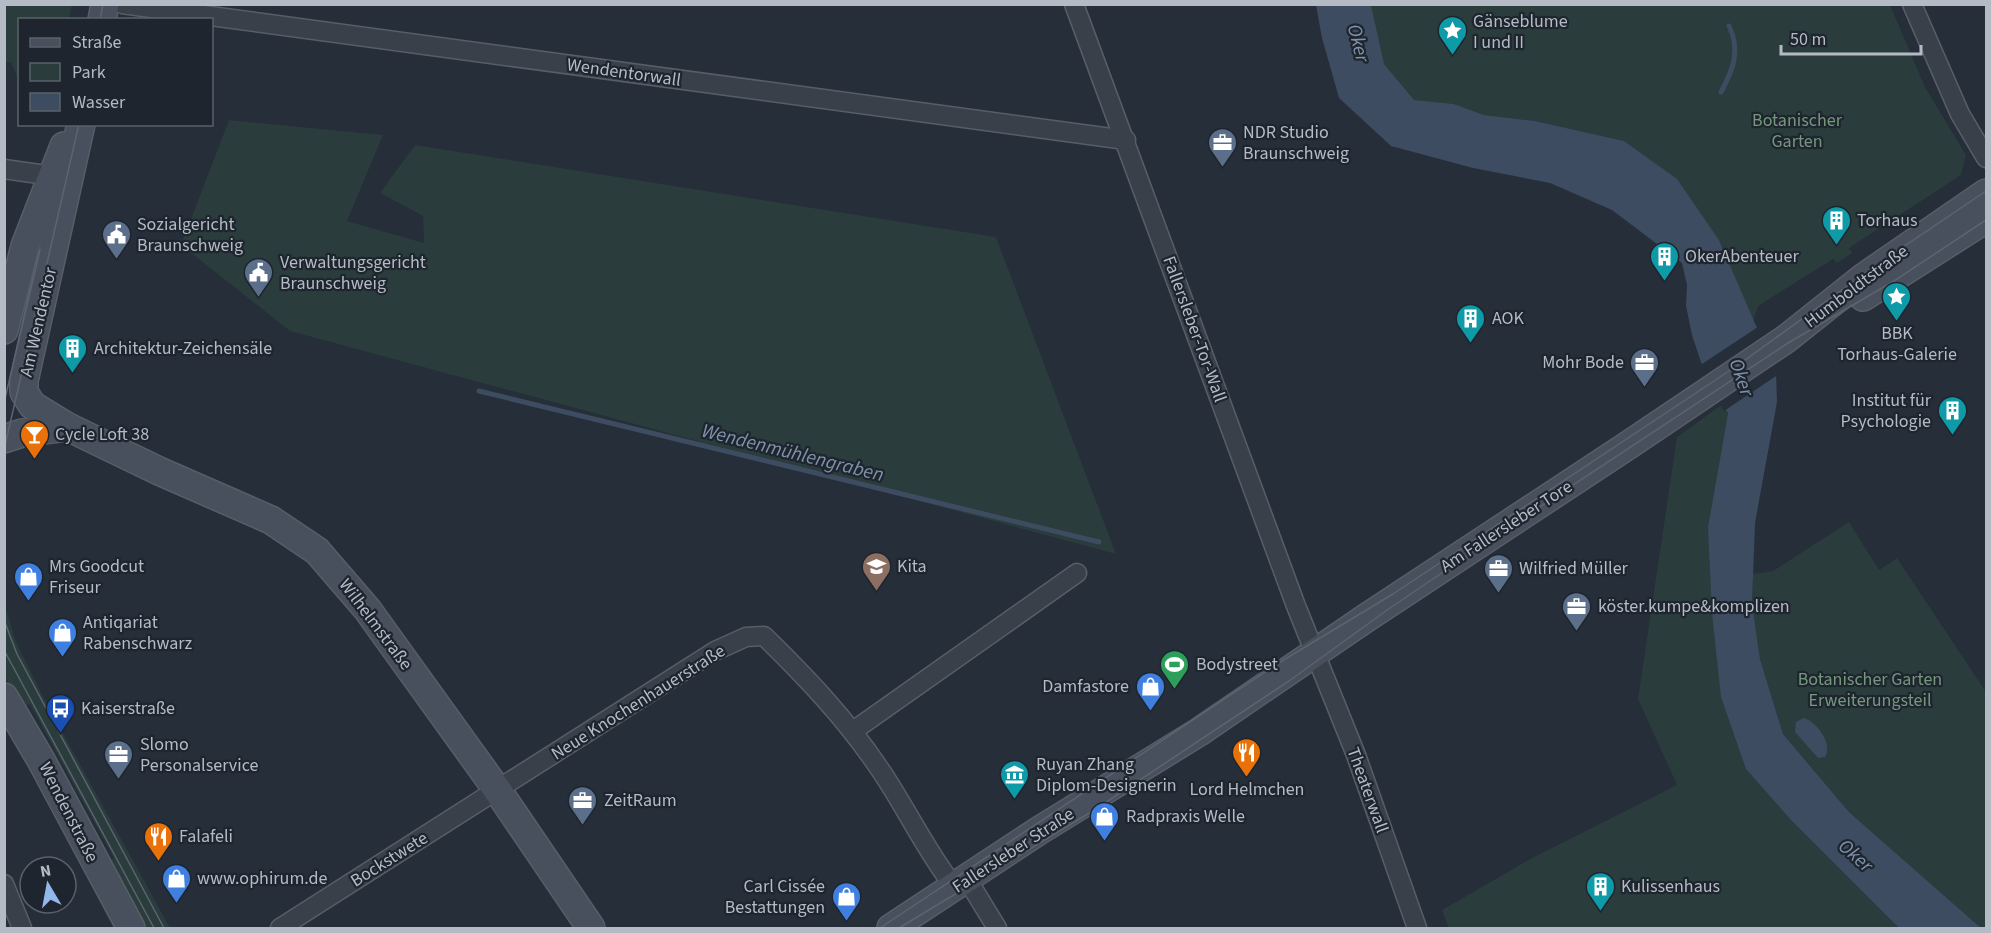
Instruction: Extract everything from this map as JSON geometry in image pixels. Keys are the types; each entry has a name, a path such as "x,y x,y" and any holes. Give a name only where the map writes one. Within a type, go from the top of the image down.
{"main road":[{"name":"Am Wendentor","path":"68,427 32,405 24,392 24,381 70,126"},
{"name":"Am Wendentor","path":"4,330 25,246 60,185 80,126"},
{"name":"Humboldtstraße","path":"1697,399 1786,339 1864,277 1986,193"},
{"name":"Humboldtstraße","path":"1786,339 1876,290 1986,219"},
{"name":"Am Fallersleber Tore","path":"1315,653 1697,399"},
{"path":"4,439 22,433 68,427"},
{"name":"Wilhelmstraße","path":"68,427 159,471 271,520 317,551 368,609 498,791 591,928"},
{"name":"Fallersleber Straße","path":"891,928 1040,830 1199,732 1315,653"},
{"name":"Wendenstraße","path":"4,697 41,760 131,928"}],"street":[{"name":"Wendentorwall","path":"122,4 1126,140"},
{"name":"Fallersleber-Tor-Wall","path":"1074,4 1315,653"},
{"path":"1912,4 1960,114 1986,159"},
{"path":"4,169 60,185"},
{"path":"853,731 1077,573"},
{"name":"Neue Knochenhauerstraße","path":"498,791 714,651 746,637 764,636 810,681 853,731 881,770 931,857 961,883 997,928"},
{"name":"Theaterwall","path":"1315,653 1356,755 1417,928"},
{"name":"Bockstwete","path":"280,928 498,791"},
{"path":"4,884 22,928"}],"green space":[{"path":"5,4 72,5 69,18 18,18 18,79 11,62 5,62"},
{"name":"Botanischer Garten","path":"1371,5 1890,5 1925,87 1966,155 1961,175 1849,248 1852,253 1837,263 1833,259 1758,306 1753,323 1719,240 1624,141 1535,121 1484,115 1454,104 1414,101 1383,64"},
{"path":"229,120 383,135 347,221 424,243 423,216 380,193 415,145 996,237 1116,554 290,331 181,245"},
{"path":"1724,403 1728,413 1708,527 1791,820 1899,928 1449,928 1442,910 1532,858 1677,785 1638,699 1677,437"},
{"name":"Botanischer Garten Erweiterungsteil","path":"1849,522 1879,570 1897,558 1986,692 1986,928 1981,928 1849,812 1783,734 1760,659 1752,603 1753,574 1773,571"},
{"path":"4,603 16,642 43,697 170,928 141,928 114,878 119,875 111,860 114,858 30,704 23,707 5,677"}],"water":[{"name":"Oker","path":"1316,5 1371,5 1384,64 1414,100 1454,104 1484,115 1535,121 1624,141 1677,179 1719,240 1776,372 1777,402 1755,523 1752,603 1760,659 1783,734 1849,812 1981,928 1899,928 1791,820 1746,769 1721,697 1712,613 1708,527 1728,413 1704,371 1692,335 1686,306 1687,285 1682,263 1612,210 1550,183 1473,168 1391,146 1339,98 1322,38"},
{"path":"1804,718 1814,724 1822,734 1827,746 1825,757 1818,758 1795,732 1796,722"}],"pier":[{"path":"1758,327 1779,374 1724,411 1699,366"}],"waterway":[{"path":"1721,92 1732,68 1735,52 1735,43 1729,26"},
{"name":"Wendenmühlengraben","path":"479,391 1099,542"}],"tram line":[{"path":"100,18 103,4"},
{"path":"4,450 79,126"},
{"path":"880,928 1277,664 1393,594 1741,363 1875,266 1986,191"},
{"path":"899,928 1096,809 1289,681 1390,608 1523,518 1788,343 1894,281 1986,220"},
{"path":"4,403 40,250"},
{"path":"4,620 17,654 164,928"},
{"path":"4,650 154,928"}],"place":[{"name":"Gänseblume I und II","path":"1452,56"},
{"name":"NDR Studio Braunschweig","path":"1222,168"},
{"name":"Torhaus","path":"1836,246"},
{"name":"Sozialgericht Braunschweig","path":"116,260"},
{"name":"OkerAbenteuer","path":"1664,282"},
{"name":"Verwaltungsgericht Braunschweig","path":"259,298"},
{"name":"BBK Torhaus-Galerie","path":"1897,322"},
{"name":"AOK","path":"1471,344"},
{"name":"Architektur-Zeichensäle","path":"73,374"},
{"name":"Mohr Bode","path":"1645,388"},
{"name":"Institut für Psychologie","path":"1952,436"},
{"name":"Cycle Loft 38","path":"34,460"},
{"name":"Kita","path":"876,592"},
{"name":"Wilfried Müller","path":"1498,594"},
{"name":"Mrs Goodcut Friseur","path":"28,602"},
{"name":"köster.kumpe&komplizen","path":"1577,632"},
{"name":"Antiqariat Rabenschwarz","path":"62,658"},
{"name":"Bodystreet","path":"1175,690"},
{"name":"Damfastore","path":"1150,712"},
{"name":"Kaiserstraße","path":"60,734"},
{"name":"Lord Helmchen","path":"1247,778"},
{"name":"Slomo Personalservice","path":"119,780"},
{"name":"Ruyan Zhang Diplom-Designerin","path":"1015,800"},
{"name":"ZeitRaum","path":"583,826"},
{"name":"Radpraxis Welle","path":"1105,842"},
{"name":"Falafeli","path":"158,862"},
{"name":"www.ophirum.de","path":"176,904"},
{"name":"Kulissenhaus","path":"1600,912"},
{"name":"Carl Cissée Bestattungen","path":"846,922"}]}
